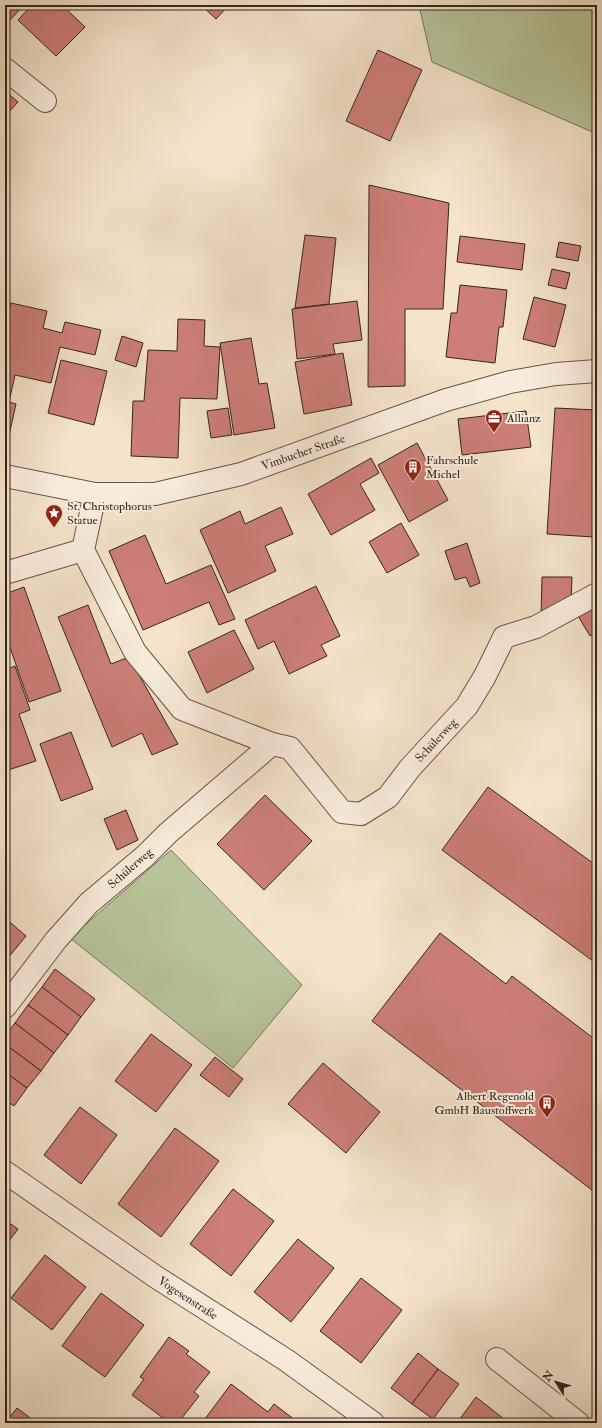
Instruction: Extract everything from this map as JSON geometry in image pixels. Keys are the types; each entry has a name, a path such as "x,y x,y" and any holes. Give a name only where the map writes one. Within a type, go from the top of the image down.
{"street":[{"path":"5,69 44,101"},
{"name":"Vimbucher Straße","path":"5,476 95,494 155,494 241,474 446,400 510,382 556,374 597,370"},
{"path":"5,573 83,550 95,494"},
{"name":"Schülerweg","path":"83,550 135,652 182,709 272,744 290,748 342,812 361,814 388,797 410,768 467,706 485,676 504,637 536,627 597,594"},
{"name":"Schülerweg","path":"5,1007 56,940 88,903 145,856 168,833 272,744"},
{"name":"Vogesenstraße","path":"5,1172 156,1277 286,1360 372,1423"},
{"path":"497,1358 578,1423"}],"green space":[{"path":"419,5 597,5 597,134 432,62"},
{"path":"171,850 302,985 233,1068 70,938"}],"building":[{"path":"5,5 24,5 9,21 5,17"},
{"path":"32,5 62,5 85,27 56,56 18,20"},
{"path":"201,5 229,5 216,19"},
{"path":"378,50 422,70 390,141 346,121"},
{"path":"5,91 18,102 5,116"},
{"path":"369,185 449,203 443,309 405,309 405,386 368,387"},
{"path":"305,235 336,238 329,304 295,308"},
{"path":"460,236 525,244 522,270 457,262"},
{"path":"559,242 581,246 578,261 556,257"},
{"path":"552,269 570,273 566,289 548,285"},
{"path":"460,285 507,290 503,327 499,327 495,363 446,357 451,313 457,313"},
{"path":"534,297 566,305 555,347 523,339"},
{"path":"357,301 362,340 333,344 335,354 297,359 292,309"},
{"path":"11,303 47,311 43,328 62,333 65,322 101,330 95,355 60,347 51,383 15,375 9,402 16,404 8,440 5,439 5,329"},
{"path":"178,319 205,320 204,346 220,347 217,399 180,398 178,458 131,456 133,401 144,401 148,350 177,351"},
{"path":"122,336 143,343 136,367 115,360"},
{"path":"251,338 259,384 267,383 275,428 234,435 220,343"},
{"path":"343,353 352,405 304,414 295,362"},
{"path":"61,360 107,371 94,425 48,413"},
{"path":"228,408 232,435 211,438 207,411"},
{"path":"555,408 597,410 597,508 595,508 593,537 547,534"},
{"name":"Allianz","path":"526,411 531,447 462,455 458,419"},
{"name":"Fahrschule Michel","path":"417,443 448,500 409,522 378,465"},
{"path":"371,458 379,473 360,484 375,510 331,535 308,494"},
{"path":"281,507 293,534 265,546 276,571 228,593 200,530 240,511 245,524"},
{"path":"401,523 419,555 387,573 369,542"},
{"path":"145,535 166,584 211,565 235,619 219,625 209,602 143,630 109,551"},
{"path":"467,543 480,583 470,587 466,577 455,580 445,551"},
{"path":"542,577 572,577 571,601 541,615"},
{"path":"316,586 340,636 321,645 327,656 289,674 274,641 258,649 245,620"},
{"path":"24,587 61,691 29,702 5,633 5,594"},
{"path":"88,605 111,664 129,657 178,744 152,755 142,733 112,747 58,617"},
{"path":"597,605 597,632 590,636 578,616"},
{"path":"234,630 254,669 207,693 188,652"},
{"path":"15,666 30,710 19,714 36,761 5,771 5,670"},
{"path":"71,732 93,789 61,801 40,744"},
{"path":"488,787 597,866 597,964 442,850"},
{"path":"265,795 312,841 264,890 217,844"},
{"path":"126,810 138,840 117,850 104,819"},
{"path":"5,918 26,936 7,959 5,958"},
{"name":"Albert Regenold GmbH Baustoffwerk","path":"440,933 506,984 512,976 597,1041 597,1194 372,1021"},
{"path":"55,969 95,999 81,1017 42,987"},
{"path":"42,987 81,1017 68,1035 28,1005"},
{"path":"28,1005 68,1035 54,1053 15,1023"},
{"path":"15,1023 54,1053 41,1071 5,1044 5,1036"},
{"path":"151,1034 192,1065 156,1112 115,1081"},
{"path":"5,1044 41,1071 27,1088 5,1072"},
{"path":"215,1057 243,1079 229,1097 200,1075"},
{"path":"323,1063 380,1112 346,1153 288,1104"},
{"path":"5,1072 27,1088 14,1106 5,1100"},
{"path":"80,1107 117,1135 81,1184 44,1155"},
{"path":"175,1128 219,1161 161,1237 118,1204"},
{"path":"233,1189 274,1221 231,1276 190,1244"},
{"path":"5,1220 18,1229 5,1246"},
{"path":"298,1239 334,1268 291,1322 254,1292"},
{"path":"45,1255 86,1287 52,1330 11,1298"},
{"path":"361,1278 402,1310 361,1363 320,1331"},
{"path":"101,1293 144,1325 105,1377 62,1346"},
{"path":"169,1337 189,1351 186,1354 210,1372 194,1392 199,1396 178,1423 170,1423 132,1395 144,1379 140,1377"},
{"path":"418,1353 438,1369 412,1404 391,1388"},
{"path":"438,1369 459,1384 433,1419 412,1404"},
{"path":"231,1384 268,1412 274,1404 295,1420 293,1423 202,1423"},
{"path":"476,1397 509,1423 457,1423"},
{"path":"17,1408 37,1423 5,1423"}],"place":[{"name":"Allianz","path":"494,433"},
{"name":"Fahrschule Michel","path":"413,482"},
{"name":"St. Christophorus Statue","path":"54,528"},
{"name":"Albert Regenold GmbH Baustoffwerk","path":"547,1118"}]}
